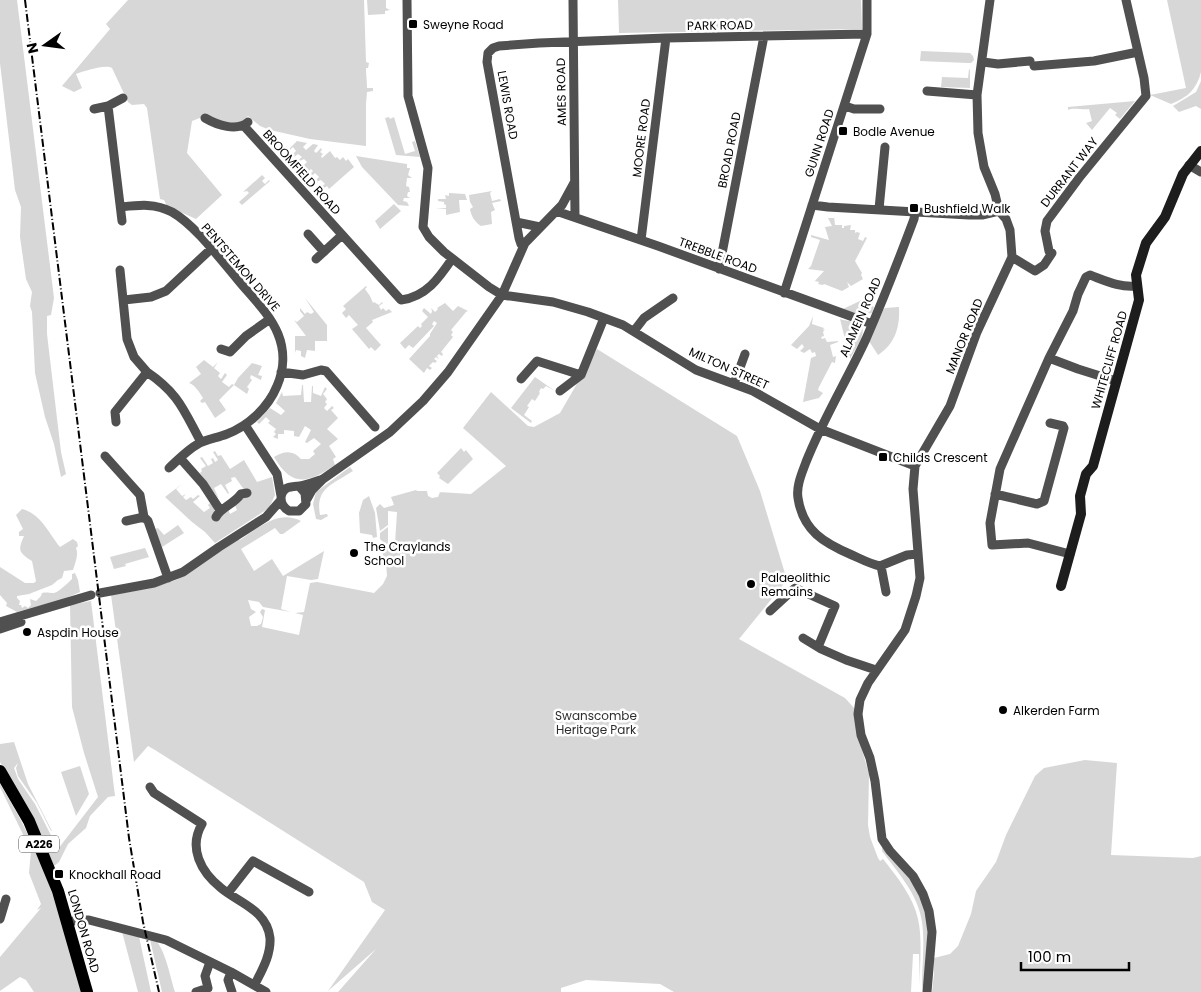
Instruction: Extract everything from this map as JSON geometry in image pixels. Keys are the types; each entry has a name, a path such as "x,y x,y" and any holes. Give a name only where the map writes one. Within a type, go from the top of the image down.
{"main road":[{"name":"LONDON ROAD","path":"0,771 39,843 58,891 87,992"}],"street":[{"path":"406,0 408,96 428,168 423,227 432,241 452,259 502,295"},
{"name":"AMES ROAD","path":"573,0 575,217"},
{"name":"GUNN ROAD","path":"784,292 867,34 867,0"},
{"name":"MANOR ROAD","path":"927,992 932,932 929,911 925,898 913,876 887,848 882,839 874,776 858,719 860,700 876,670 899,640 908,622 919,585 913,489 915,466 950,406 977,332 1012,257 1010,230 1006,219 999,211 980,151 977,116 977,95 990,0"},
{"path":"983,62 997,64 1094,61 1138,52 1126,0"},
{"name":"PARK ROAD","path":"573,42 867,34"},
{"name":"BROAD ROAD","path":"719,269 764,36"},
{"name":"MOORE ROAD","path":"641,240 666,38"},
{"name":"LEWIS ROAD","path":"523,246 516,222 487,54 500,46 573,42"},
{"name":"DURRANT WAY","path":"1012,257 1035,271 1044,265 1052,253 1049,251 1045,233 1046,223 1079,178 1146,96 1138,52"},
{"path":"927,91 977,95"},
{"path":"94,109 108,106 123,98"},
{"path":"108,106 122,221"},
{"path":"845,106 853,109 880,109"},
{"name":"BROOMFIELD ROAD","path":"205,118 235,128 246,124 342,235 402,300 432,286 452,259"},
{"path":"879,210 885,147"},
{"name":"WHITECLIFF ROAD","path":"1061,586 1081,514 1080,496 1084,481 1086,474 1093,466 1139,300 1136,276 1146,243 1165,217 1189,165 1201,151"},
{"path":"1189,165 1201,172"},
{"path":"2,626 96,594 154,583 168,578 185,571 215,549 266,517 289,511 295,512 303,508 311,492 323,479 385,436 424,399 455,364 502,295 523,246 564,202 574,183"},
{"name":"PENTSTEMON DRIVE","path":"121,207 150,205 169,211 182,218 212,249 270,319 278,334 282,348 281,372 277,386 270,399 259,413 245,425 228,434 201,442"},
{"path":"812,205 982,215 999,211"},
{"name":"TREBBLE ROAD","path":"556,211 872,324"},
{"name":"ALAMEIN ROAD","path":"820,428 872,324 911,227 915,212"},
{"path":"516,222 540,227"},
{"path":"308,234 324,252"},
{"path":"316,259 342,235"},
{"path":"124,300 151,297 166,291 212,249"},
{"path":"120,270 127,339 133,355 146,372 161,382 176,396 201,442 168,468"},
{"path":"1070,554 1032,543 992,545 990,523 1000,469 1048,358 1073,310 1087,276 1090,275 1122,286 1137,286"},
{"name":"MILTON STREET","path":"502,295 547,300 588,312 634,330 691,367 760,395 820,428 915,466"},
{"path":"634,330 644,318 673,298"},
{"path":"560,391 581,374 604,318"},
{"path":"220,349 232,356 246,336 270,319"},
{"path":"734,384 745,354"},
{"path":"1048,358 1078,370 1116,381"},
{"path":"521,379 537,361 581,374"},
{"path":"281,372 300,375 321,370 326,371 375,427"},
{"path":"116,422 115,412 146,372"},
{"path":"120,388 129,394"},
{"path":"357,423 366,416"},
{"path":"994,494 1037,504 1044,500 1064,428 1063,426 1050,423"},
{"path":"245,425 277,474 281,498 284,507 289,511"},
{"path":"820,428 798,487 798,499 803,516 809,527 823,541 881,566 906,556 918,554"},
{"path":"105,456 140,495 144,517 148,521 168,578"},
{"path":"180,458 203,484 218,514 235,502 241,494 247,493"},
{"path":"277,474 305,491 307,499"},
{"path":"266,517 281,498 285,489 323,479"},
{"path":"126,521 144,517"},
{"path":"881,566 886,592"},
{"path":"770,611 795,588 835,606 818,647"},
{"path":"803,638 846,660 876,670"},
{"path":"150,787 154,793 202,824 195,841 198,855 210,876 228,893 256,911 268,929 270,943 268,955 255,984"},
{"path":"228,893 254,861 309,892"},
{"path":"0,919 6,899"},
{"path":"68,922 86,920 162,939 255,984 266,992"},
{"path":"196,992 212,987 205,976 210,962"},
{"path":"231,972 228,980 232,992"}],"green space":[{"path":"0,0 17,0 54,298 51,315 47,316 47,334 61,452 66,474 61,477 35,373 32,312 30,306 32,292 26,279 20,237 21,207 15,190 0,63"},
{"path":"128,0 364,0 366,62 369,63 368,68 366,68 367,88 373,88 373,91 367,92 366,146 310,139 270,130 260,126 248,116 236,125 205,116 192,121 187,153 222,195 196,219 167,206 164,200 160,199 147,108 144,104 132,105 128,102 112,68 109,67 95,68 76,74 82,88 74,92 62,86 110,29 106,24"},
{"path":"367,0 386,0 386,8 390,10 385,11 385,14 368,15"},
{"path":"618,0 861,0 862,29 619,33"},
{"path":"1167,0 1201,0 1201,72 1194,88 1182,99 1171,104 1150,95 1186,88"},
{"path":"921,51 970,53 974,60 971,63 920,61"},
{"path":"969,69 970,88 941,87 942,77 968,78"},
{"path":"1201,81 1201,109 1196,106 1179,112 1173,106 1196,92"},
{"path":"1135,101 1120,119 1115,115 1117,113 1110,108 1092,130 1086,123 1092,121 1089,109 1068,110 1068,107"},
{"path":"389,117 390,119 394,117 405,154 415,151 412,142 415,141 420,157 396,155 385,118"},
{"path":"297,141 307,143 303,147 306,150 313,144 318,145 314,151 316,153 321,148 322,158 330,151 335,158 337,157 340,160 343,157 346,161 348,159 354,167 329,189 327,186 322,190 322,186 325,184 321,180 315,181 319,177 315,173 311,177 309,175 313,171 311,169 309,171 307,168 305,170 301,168 307,162 304,159 297,161 302,157 298,154 294,157 292,155 296,151 293,147 288,150"},
{"path":"356,156 407,164 407,168 410,168 408,175 412,178 407,178 406,186 409,187 410,192 408,192 407,196 410,198 404,198 403,201 407,202 409,206 398,205 362,167"},
{"path":"262,175 265,178 262,181 265,184 270,181 242,205 239,202 249,193 247,191 243,192"},
{"path":"492,191 490,193 492,201 500,199 501,201 492,203 495,210 491,212 492,224 481,226 471,214 470,209 473,207 469,195"},
{"path":"449,193 465,194 467,200 459,200 460,212 446,215 446,209 435,208 446,208 444,202 438,201 438,199 446,199 445,195 449,196"},
{"path":"394,204 401,211 380,229 375,221"},
{"path":"834,216 835,225 842,225 842,228 844,228 844,226 851,225 850,230 860,233 858,239 863,241 865,237 867,238 855,261 862,273 863,279 851,286 847,282 849,287 842,291 824,284 818,284 819,282 815,281 813,283 824,271 808,269 811,266 820,240 811,237 811,235 829,240 825,227 832,226 828,218 834,218"},
{"path":"366,286 365,289 373,303 379,305 382,302 379,306 381,310 383,308 386,311 389,309 392,312 372,320 373,322 366,328 381,345 375,351 371,347 369,349 352,329 358,325 349,315 346,318 342,313 346,309 343,306"},
{"path":"305,298 327,325 327,341 315,341 315,351 307,350 305,358 301,356 301,351 296,350 295,353 295,336 306,336 294,320 297,322 304,316 300,308 305,314 307,312 311,314 314,312"},
{"path":"862,300 874,307 872,313 861,315 843,309"},
{"path":"445,303 453,311 458,306 468,311 451,330 453,337 441,352 442,356 439,354 437,356 439,359 436,357 434,359 437,361 429,366 432,368 430,370 427,368 424,373 409,359 430,336 437,323 434,321 432,324 434,326 413,348 409,345 405,349 400,343 418,326 420,328 422,326 421,324 428,317 422,311 424,308 431,314 431,308 435,312 437,308"},
{"path":"899,307 899,321 896,334 889,345 878,355 869,341 883,310 885,308"},
{"path":"813,316 812,324 824,328 823,330 825,329 823,332 824,336 821,337 822,339 825,338 827,342 838,342 830,345 833,357 836,356 835,363 832,362 819,387 818,390 823,393 819,398 803,402 811,358 816,356 815,352 812,353 810,349 804,353 800,351 804,347 802,344 797,349 791,345 809,326"},
{"path":"840,319 859,324 863,331 858,346 850,359"},
{"name":"Swanscombe Heritage Park","path":"597,349 737,436 760,491 787,580 739,639 845,698 854,708 860,743 869,774 868,825 870,837 878,858 880,861 883,859 899,880 912,902 918,919 921,946 920,992 919,954 913,954 911,992 674,992 660,984 586,980 561,988 561,992 338,992 376,949 328,991 385,910 372,902 364,882 155,750 148,746 134,762 111,595 147,589 176,580 261,526 285,517 293,518 301,521 283,534 280,534 275,528 241,549 254,571 272,559 283,576 324,551 318,579 311,580 287,576 281,609 291,612 263,607 259,602 248,600 251,609 256,612 249,617 251,626 261,624 263,617 260,612 262,609 265,610 262,627 299,635 303,615 295,613 304,612 310,583 317,582 374,593 383,584 387,576 386,562 382,552 384,543 380,539 380,533 388,527 388,544 395,544 397,512 388,511 388,525 380,531 376,508 380,504 384,508 394,505 391,497 416,490 427,491 428,496 432,498 438,497 440,492 471,494 506,466 463,428 491,392 528,426 534,427 560,413"},
{"path":"204,360 213,367 218,362 214,368 220,373 218,376 221,379 225,373 227,375 222,382 229,387 232,384 234,385 219,400 226,410 215,418 205,402 202,403 200,401 203,398 199,391 189,383 201,374 196,367"},
{"path":"252,363 262,366 258,375 262,376 261,380 251,375 250,378 252,380 247,387 249,389 247,394 234,385"},
{"path":"535,377 555,391 546,386 543,389 541,388 535,401 532,399 524,415 532,421 531,423 511,408"},
{"path":"302,385 304,402 311,402 312,386 313,393 321,396 325,387 327,389 323,394 327,399 325,402 327,404 324,408 327,411 332,406 334,408 331,410 338,418 327,429 338,439 329,446 336,457 333,459 335,465 309,479 294,478 287,474 274,457 288,452 295,454 301,459 309,459 315,454 313,451 321,444 314,438 307,443 305,442 311,430 305,426 299,437 294,436 294,431 284,430 284,434 278,434 278,439 273,437 276,434 274,432 276,429 268,423 270,421 266,417 259,424 257,422 270,408 281,415 285,411 276,403 282,392 283,396 301,395"},
{"path":"461,448 464,452 466,450 473,459 448,484 439,478 440,476 437,473"},
{"path":"215,451 218,456 221,455 230,469 244,460 257,482 272,477 275,495 269,508 215,543 165,497 183,483 176,489 182,496 186,494 183,497 186,500 191,497 193,499 198,495 200,496 193,502 204,512 210,508 208,505 210,503 214,507 215,512 228,509 230,514 237,510 235,505 245,491 235,477 231,478 232,481 225,485 228,494 221,484 214,488 219,499 200,473 201,469 206,466 200,458 202,457 208,466 213,463 211,459 213,458 215,462 218,460 213,452"},
{"path":"350,467 353,471 327,488 320,499 320,515 327,514 328,516 321,520 316,519 313,504 316,492"},
{"path":"369,496 375,513 377,537 373,538 372,535 360,533 359,513 363,500"},
{"path":"22,509 29,511 44,524 60,547 73,539 77,542 78,546 76,548 77,556 73,570 64,571 62,578 52,585 29,594 17,596 20,601 19,605 22,608 25,606 28,608 31,605 30,599 36,601 42,593 55,593 72,579 72,574 75,573 80,592 64,599 17,612 6,606 7,603 0,595 0,567 25,583 34,583 36,581 32,561 22,553 20,548 24,536 19,536 19,532 23,529 16,515"},
{"path":"178,525 184,533 162,547 155,529 158,528 164,535"},
{"path":"145,548 149,557 114,569 110,557"},
{"path":"91,601 115,796 108,797 90,816 86,828 68,844 59,862 54,866 31,815 0,762 0,744 14,742 28,784 52,831 37,803 18,776 16,768 18,763 14,768 18,779 35,804 58,849 98,797 72,707 70,605"},
{"path":"1085,760 1117,763 1111,855 1193,858 1201,856 1201,992 932,992 934,958 950,954 958,946 971,914 976,891 996,862 1006,835 1035,776 1044,768"},
{"path":"80,766 89,794 76,816 61,772"},
{"path":"0,784 22,822 45,873 81,992 34,992 26,980 20,977 0,991 0,957 41,908 37,910 41,904 29,873 31,851"},
{"path":"882,847 917,889 926,913 928,953 924,992 922,985 923,930 920,912 912,893 882,851"},
{"path":"121,928 138,932 151,992 138,992"},
{"path":"149,935 159,944 169,969 175,992 162,992"}],"railway":[{"path":"25,0 129,838 143,922 159,992"}],"place":[{"name":"Sweyne Road","path":"413,24"},
{"name":"Bodle Avenue","path":"843,131"},
{"name":"Bushfield Walk","path":"914,208"},
{"name":"Childs Crescent","path":"883,457"},
{"name":"The Craylands School","path":"354,553"},
{"name":"Palaeolithic Remains","path":"751,584"},
{"name":"Aspdin House","path":"27,632"},
{"name":"Alkerden Farm","path":"1003,710"},
{"name":"Knockhall Road","path":"59,874"}]}
